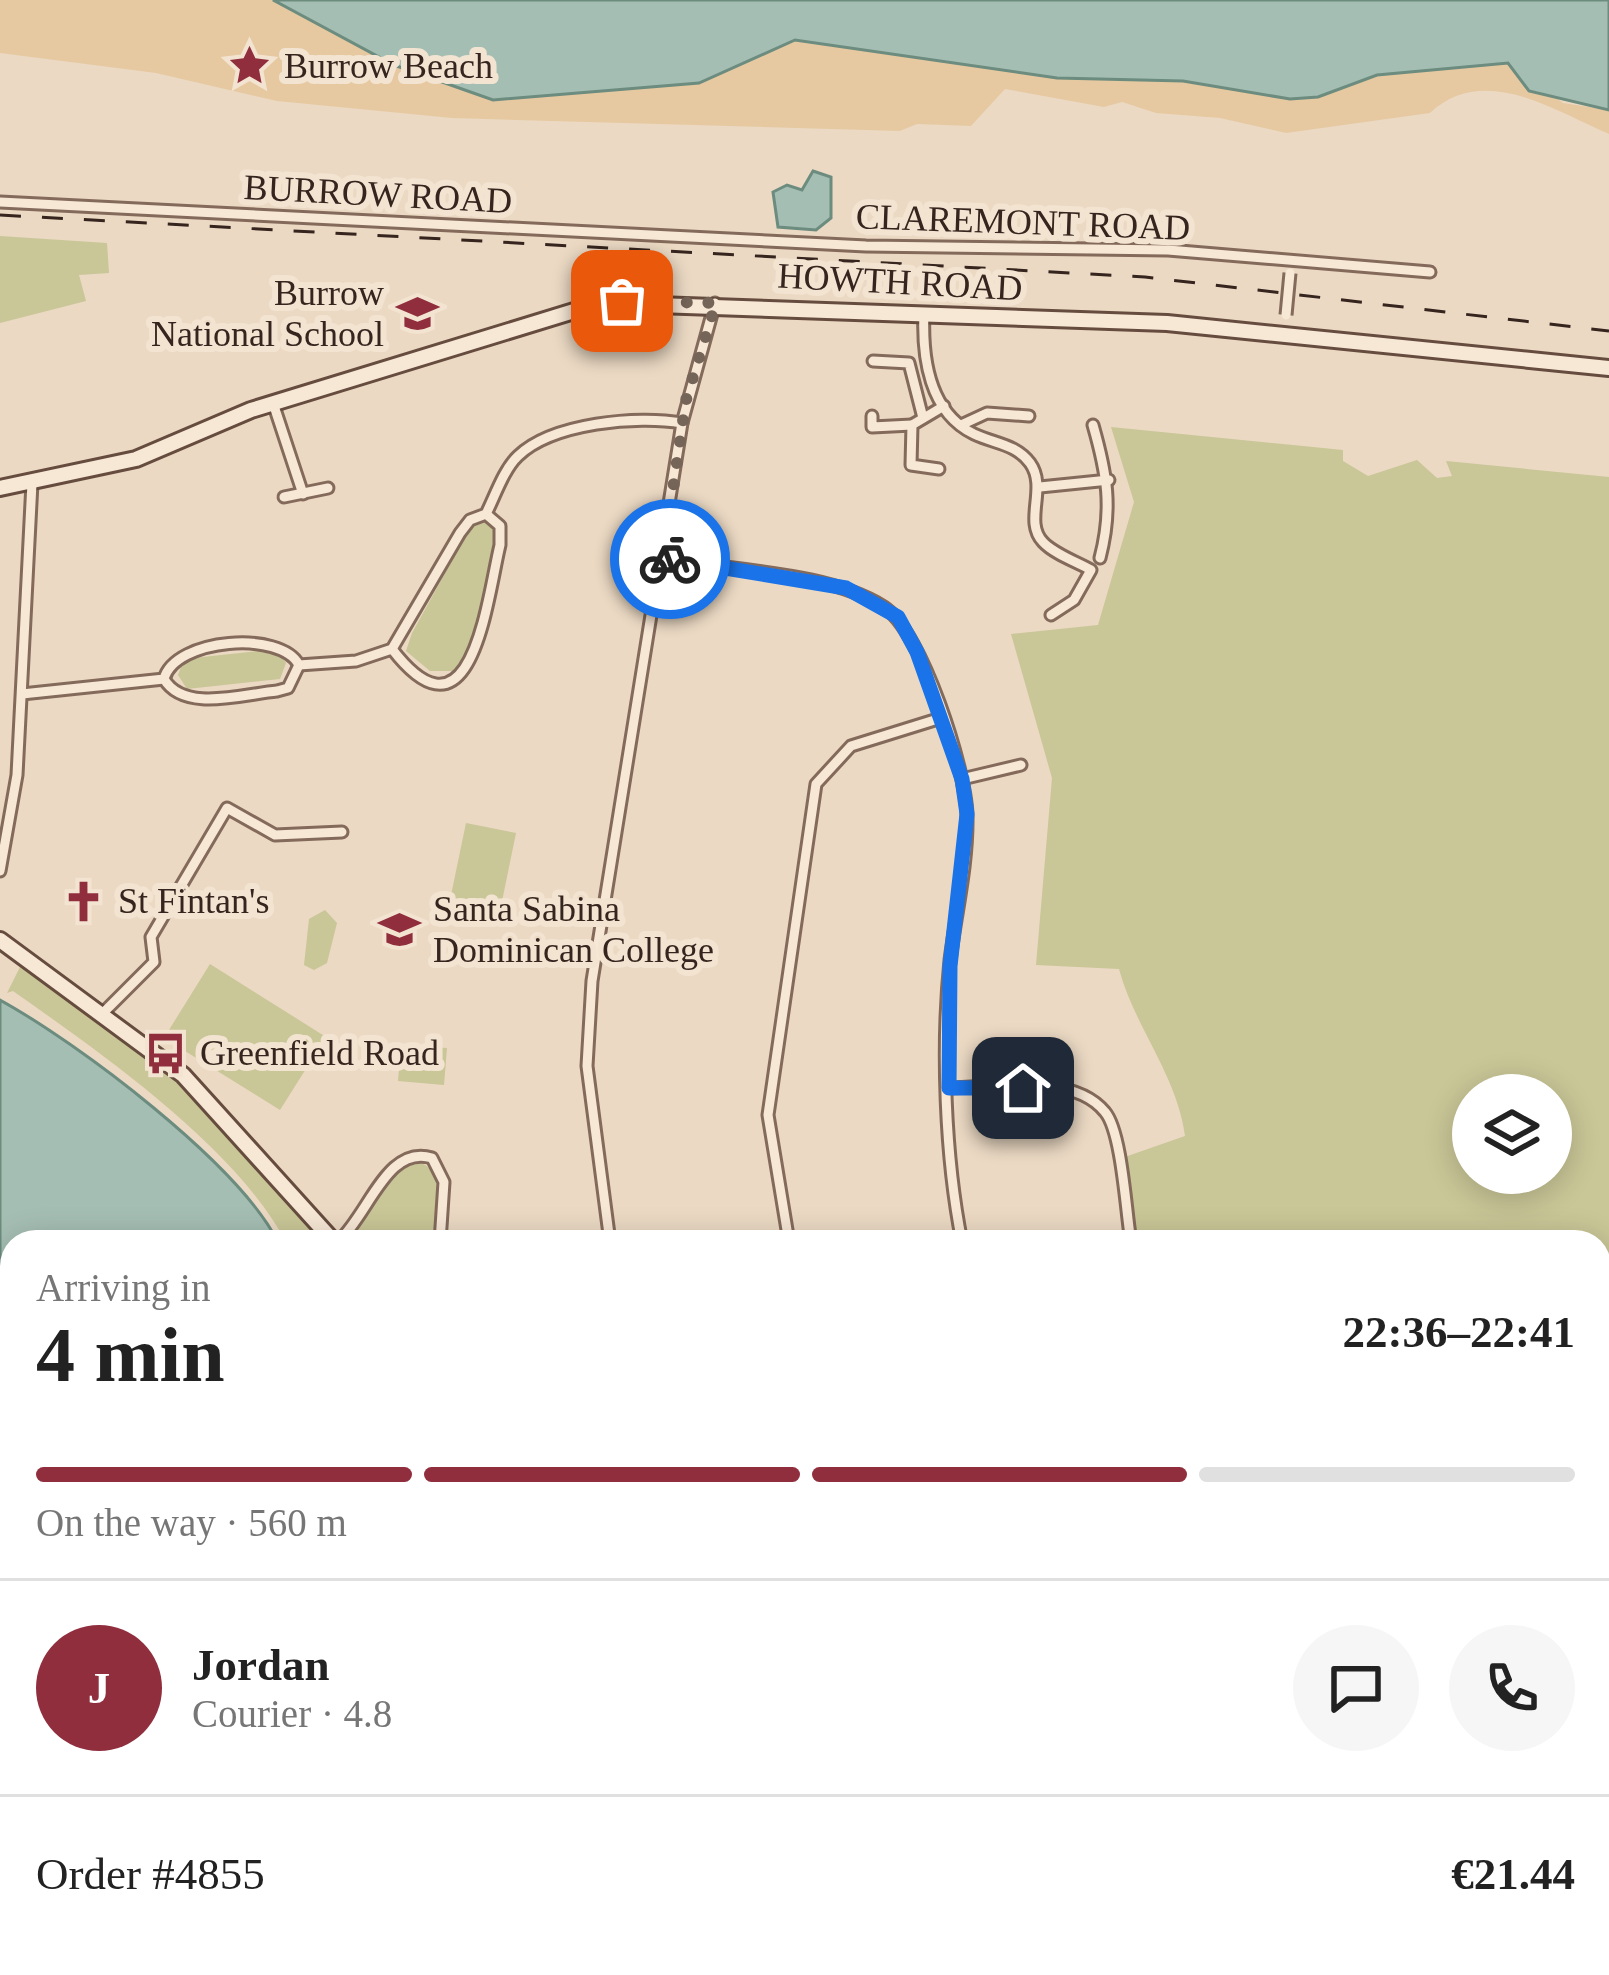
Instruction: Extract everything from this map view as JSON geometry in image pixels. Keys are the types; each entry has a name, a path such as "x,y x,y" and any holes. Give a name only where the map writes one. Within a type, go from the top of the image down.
{"main road":[{"name":"HOWTH ROAD","path":"0,488 136,459 273,403 600,303 716,303 1284,334 1609,368"},
{"path":"0,940 182,1075 325,1230"}],"street":[{"name":"BURROW ROAD","path":"0,202 754,241"},
{"name":"CLAREMONT ROAD","path":"754,241 1016,252 1111,248 1291,267 1430,272"},
{"path":"1284,334 1291,267"},
{"path":"608,1230 587,1066 592,981 682,423 716,303"},
{"path":"924,313 926,367 944,406 961,425 1028,459 1040,487 1035,526 1043,542 1091,570 1074,600 1051,615"},
{"path":"873,361 908,362 922,418"},
{"path":"273,403 303,494"},
{"path":"872,416 872,427 911,424 944,406"},
{"path":"961,425 987,413 1029,416"},
{"path":"299,665 356,661 392,649 460,533 470,520 486,514 514,458 535,443 604,423 646,418 682,423"},
{"path":"911,424 911,465 939,469"},
{"path":"1093,425 1109,480 1110,519 1100,558"},
{"path":"1040,487 1109,480"},
{"path":"0,871 14,801 32,484"},
{"path":"284,497 328,488"},
{"path":"392,649 407,669 426,680 447,683 464,676 474,657 500,545 500,526 486,514"},
{"path":"663,558 846,588 898,617 917,652 962,779 967,814 950,966 947,1165 960,1230"},
{"path":"164,680 177,656 192,649 273,644 293,654 299,665"},
{"path":"164,680 170,690 191,699 277,691 288,688 299,665"},
{"path":"22,694 164,680"},
{"path":"787,1230 768,1115 816,784 851,746 941,718"},
{"path":"962,779 1021,766"},
{"path":"103,1012 154,962 151,937 226,808 275,835 342,832"},
{"path":"949,1088 1060,1088 1091,1100 1108,1115 1129,1230"},
{"path":"348,1230 368,1209 394,1162 411,1154 432,1158 442,1174 440,1230"}],"shaded area":[{"path":"273,0 1609,0 1609,110 1529,91 1508,63 1377,75 1318,97 1290,99 1183,81 1057,78 795,40 699,83 493,100 394,65"},
{"path":"813,171 831,177 831,218 816,230 778,227 773,192 787,185 802,190"},
{"path":"0,236 107,243 109,273 79,275 86,301 0,323"},
{"path":"1111,427 1343,450 1343,461 1368,476 1417,460 1437,478 1452,476 1446,461 1609,477 1609,1230 1135,1230 1122,1158 1185,1136 1181,1114 1119,969 1036,965 1052,778 1011,634 1098,625 1134,502"},
{"path":"486,522 498,535 467,662 460,671 430,671 406,651 412,633 470,528"},
{"path":"277,649 286,663 280,679 187,689 178,675 184,659"},
{"path":"466,823 516,833 500,911 450,900"},
{"path":"325,910 337,923 327,963 314,970 304,965 309,919"},
{"path":"22,963 188,1089 311,1230 278,1230 234,1171 163,1104 13,991 7,993"},
{"path":"210,964 326,1037 280,1110 164,1038"},
{"path":"0,1000 112,1075 193,1142 229,1177 270,1230 0,1230"},
{"path":"401,1045 447,1048 444,1085 398,1081"},
{"path":"405,1160 429,1168 438,1189 438,1230 356,1230"}],"sand":[{"name":"Burrow Beach","path":"0,0 273,0 493,100 699,83 795,40 1057,78 1183,81 1290,99 1318,97 1377,75 1508,63 1563,103 1609,110 1609,134 1544,104 1497,91 1451,98 1430,113 1286,133 1220,118 1156,113 1122,102 1104,107 1005,89 971,126 917,124 900,131 452,118 277,101 156,73 0,53"}],"railway":[{"path":"0,215 1145,277 1609,331"}],"way so far":[{"path":"622,301 716,303 686,400 663,558 670,559"}],"place":[{"name":"Burrow Beach","path":"250,66"},
{"name":"Burrow National School","path":"418,314"},
{"name":"St Fintan's","path":"84,901"},
{"name":"Santa Sabina Dominican College","path":"399,930"},
{"name":"Greenfield Road","path":"166,1053"}],"route":[{"path":"670,559 846,588 898,617 917,652 941,718 962,779 967,814 950,966 949,1088 1023,1088"}]}
